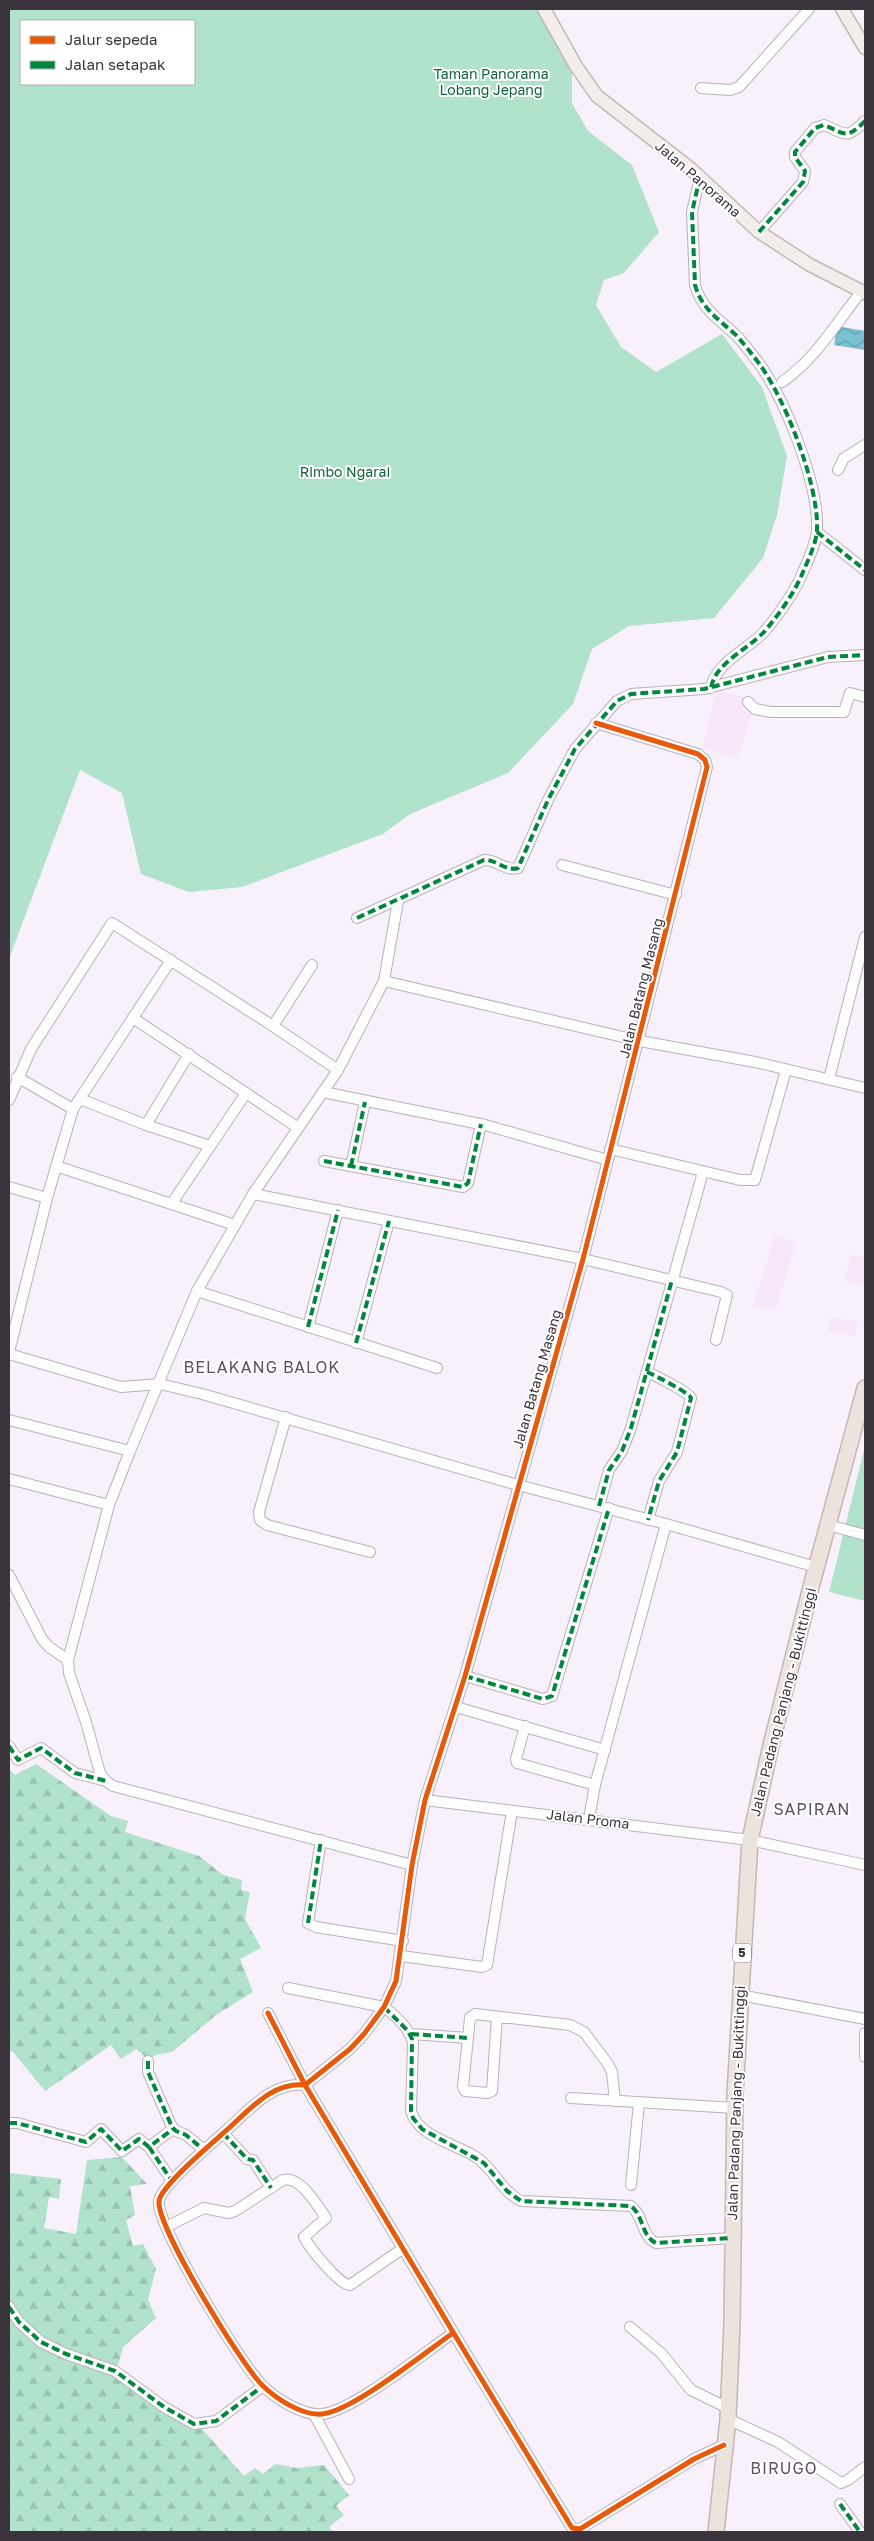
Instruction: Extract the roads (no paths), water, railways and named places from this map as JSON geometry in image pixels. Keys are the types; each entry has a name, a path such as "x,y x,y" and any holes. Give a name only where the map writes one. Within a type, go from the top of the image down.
{"highway":[{"name":"Jalan Padang Panjang - Bukittinggi","path":"716,2532 728,2413 732,2324 731,2238 735,2108 750,1840 771,1745 816,1567 865,1388"}],"main road":[{"name":"Jalan Panorama","path":"544,9 576,66 596,96 700,177 759,232 810,265 863,292"},
{"path":"842,9 865,48"}],"street":[{"path":"701,88 730,90 739,87 809,9"},
{"path":"759,232 803,182 805,171 795,157 795,152 816,128 824,125 843,135 848,134 865,121"},
{"path":"700,177 692,219 695,285 698,294 706,308 738,337 757,360 784,404 810,481 817,515 817,532 804,570 785,605 763,632 720,669 712,680 711,688"},
{"path":"782,382 814,353 863,292"},
{"path":"838,470 844,458 865,445"},
{"path":"817,532 865,570"},
{"path":"357,918 398,901 455,871 484,860 494,861 510,869 518,868 563,770 579,743 616,701 631,694 711,688 828,657 865,654"},
{"path":"748,702 755,709 771,712 844,712 850,693 865,697"},
{"name":"Jalan Batang Masang","path":"305,2084 350,2049 384,2006 396,1981 401,1956 412,1865 425,1800 456,1707 583,1259 610,1149 640,1041 707,767 706,760 698,754 596,723"},
{"path":"562,865 676,895"},
{"path":"398,901 384,981 338,1070 253,1194 197,1291 160,1384 130,1451 110,1505 68,1660 70,1673 100,1773 113,1786 412,1865"},
{"path":"9,1100 17,1077 39,1036 112,923 338,1070"},
{"path":"828,1080 865,936"},
{"path":"171,960 73,1109 10,1338 9,1353 121,1387 160,1384 286,1417 518,1485 666,1524 816,1567"},
{"path":"273,1026 312,965"},
{"path":"384,981 640,1041 755,1062 865,1088"},
{"path":"133,1018 297,1128"},
{"path":"146,1125 189,1054"},
{"path":"610,1149 740,1180 755,1180 786,1070"},
{"path":"17,1077 73,1109"},
{"path":"323,1092 481,1124 608,1160"},
{"path":"172,1203 246,1093"},
{"path":"80,1099 146,1125 210,1146"},
{"path":"351,1166 365,1102"},
{"path":"324,1160 464,1187 468,1183 481,1124"},
{"path":"56,1166 235,1225"},
{"path":"465,1676 543,1699 552,1696 604,1507 609,1470 622,1451 632,1428 703,1172"},
{"path":"9,1187 47,1198"},
{"path":"253,1194 583,1259 721,1292 727,1295 716,1340"},
{"path":"308,1327 338,1210"},
{"path":"356,1342 389,1221"},
{"path":"197,1291 437,1368"},
{"path":"647,1372 660,1378 665,1383 688,1392 691,1398 677,1452 659,1481 648,1520"},
{"path":"286,1417 259,1512 260,1520 267,1525 370,1552"},
{"path":"9,1420 130,1451"},
{"path":"9,1479 110,1505"},
{"path":"589,1818 595,1785 666,1524"},
{"path":"828,1525 865,1535"},
{"path":"9,1575 42,1639 49,1647 68,1660"},
{"path":"456,1707 605,1750"},
{"path":"525,1726 516,1759 517,1763 595,1785"},
{"path":"9,1746 18,1760 41,1748 75,1773 106,1781"},
{"name":"Jalan Proma","path":"425,1800 589,1818 750,1840 865,1865"},
{"path":"401,1956 482,1967 487,1965 512,1811"},
{"path":"321,1840 308,1922 316,1927 403,1941"},
{"path":"288,1988 384,2006 411,2034 413,2043 411,2111 413,2118 422,2129 484,2163 514,2198 521,2201 631,2206 639,2214 649,2238 656,2243 731,2238"},
{"path":"740,1995 865,2019"},
{"path":"268,2012 305,2084 573,2530 580,2529 694,2459 724,2445"},
{"path":"497,2017 490,2092 467,2091 463,2087 472,2016 497,2017 570,2025 579,2028 610,2068 615,2101"},
{"path":"865,2033 865,2057"},
{"path":"411,2034 468,2038"},
{"path":"148,2061 148,2072 173,2129 186,2135 204,2150"},
{"path":"305,2084 291,2084 269,2093 204,2150 161,2194 159,2201 166,2226 190,2273 252,2374 263,2386 299,2409 314,2414 336,2411 352,2404 453,2333"},
{"path":"571,2098 639,2104 735,2108"},
{"path":"631,2185 639,2104"},
{"path":"9,2123 17,2123 86,2142 101,2129 122,2151 139,2139 149,2147 172,2181"},
{"path":"149,2147 173,2129"},
{"path":"224,2133 247,2160 254,2162 271,2188"},
{"path":"166,2226 204,2208 229,2213 235,2211 283,2180 293,2179 326,2220 304,2237 315,2255 345,2285 350,2285 402,2248"},
{"path":"9,2307 19,2322 41,2342 66,2354 115,2371 164,2407 194,2424 216,2421 263,2386"},
{"path":"630,2327 661,2353 691,2390 841,2482 848,2480 865,2467"},
{"path":"314,2414 349,2479"},
{"path":"840,2504 860,2532"}],"water":[{"path":"837,326 865,331 864,350 834,345"}],"district":[{"name":"BELAKANG BALOK","path":"262,1367"},
{"name":"SAPIRAN","path":"812,1809"},
{"name":"BIRUGO","path":"784,2468"}],"park label":[{"name":"Taman Panorama Lobang Jepang","path":"491,82"},
{"name":"Rimbo Ngarai","path":"345,472"}]}
